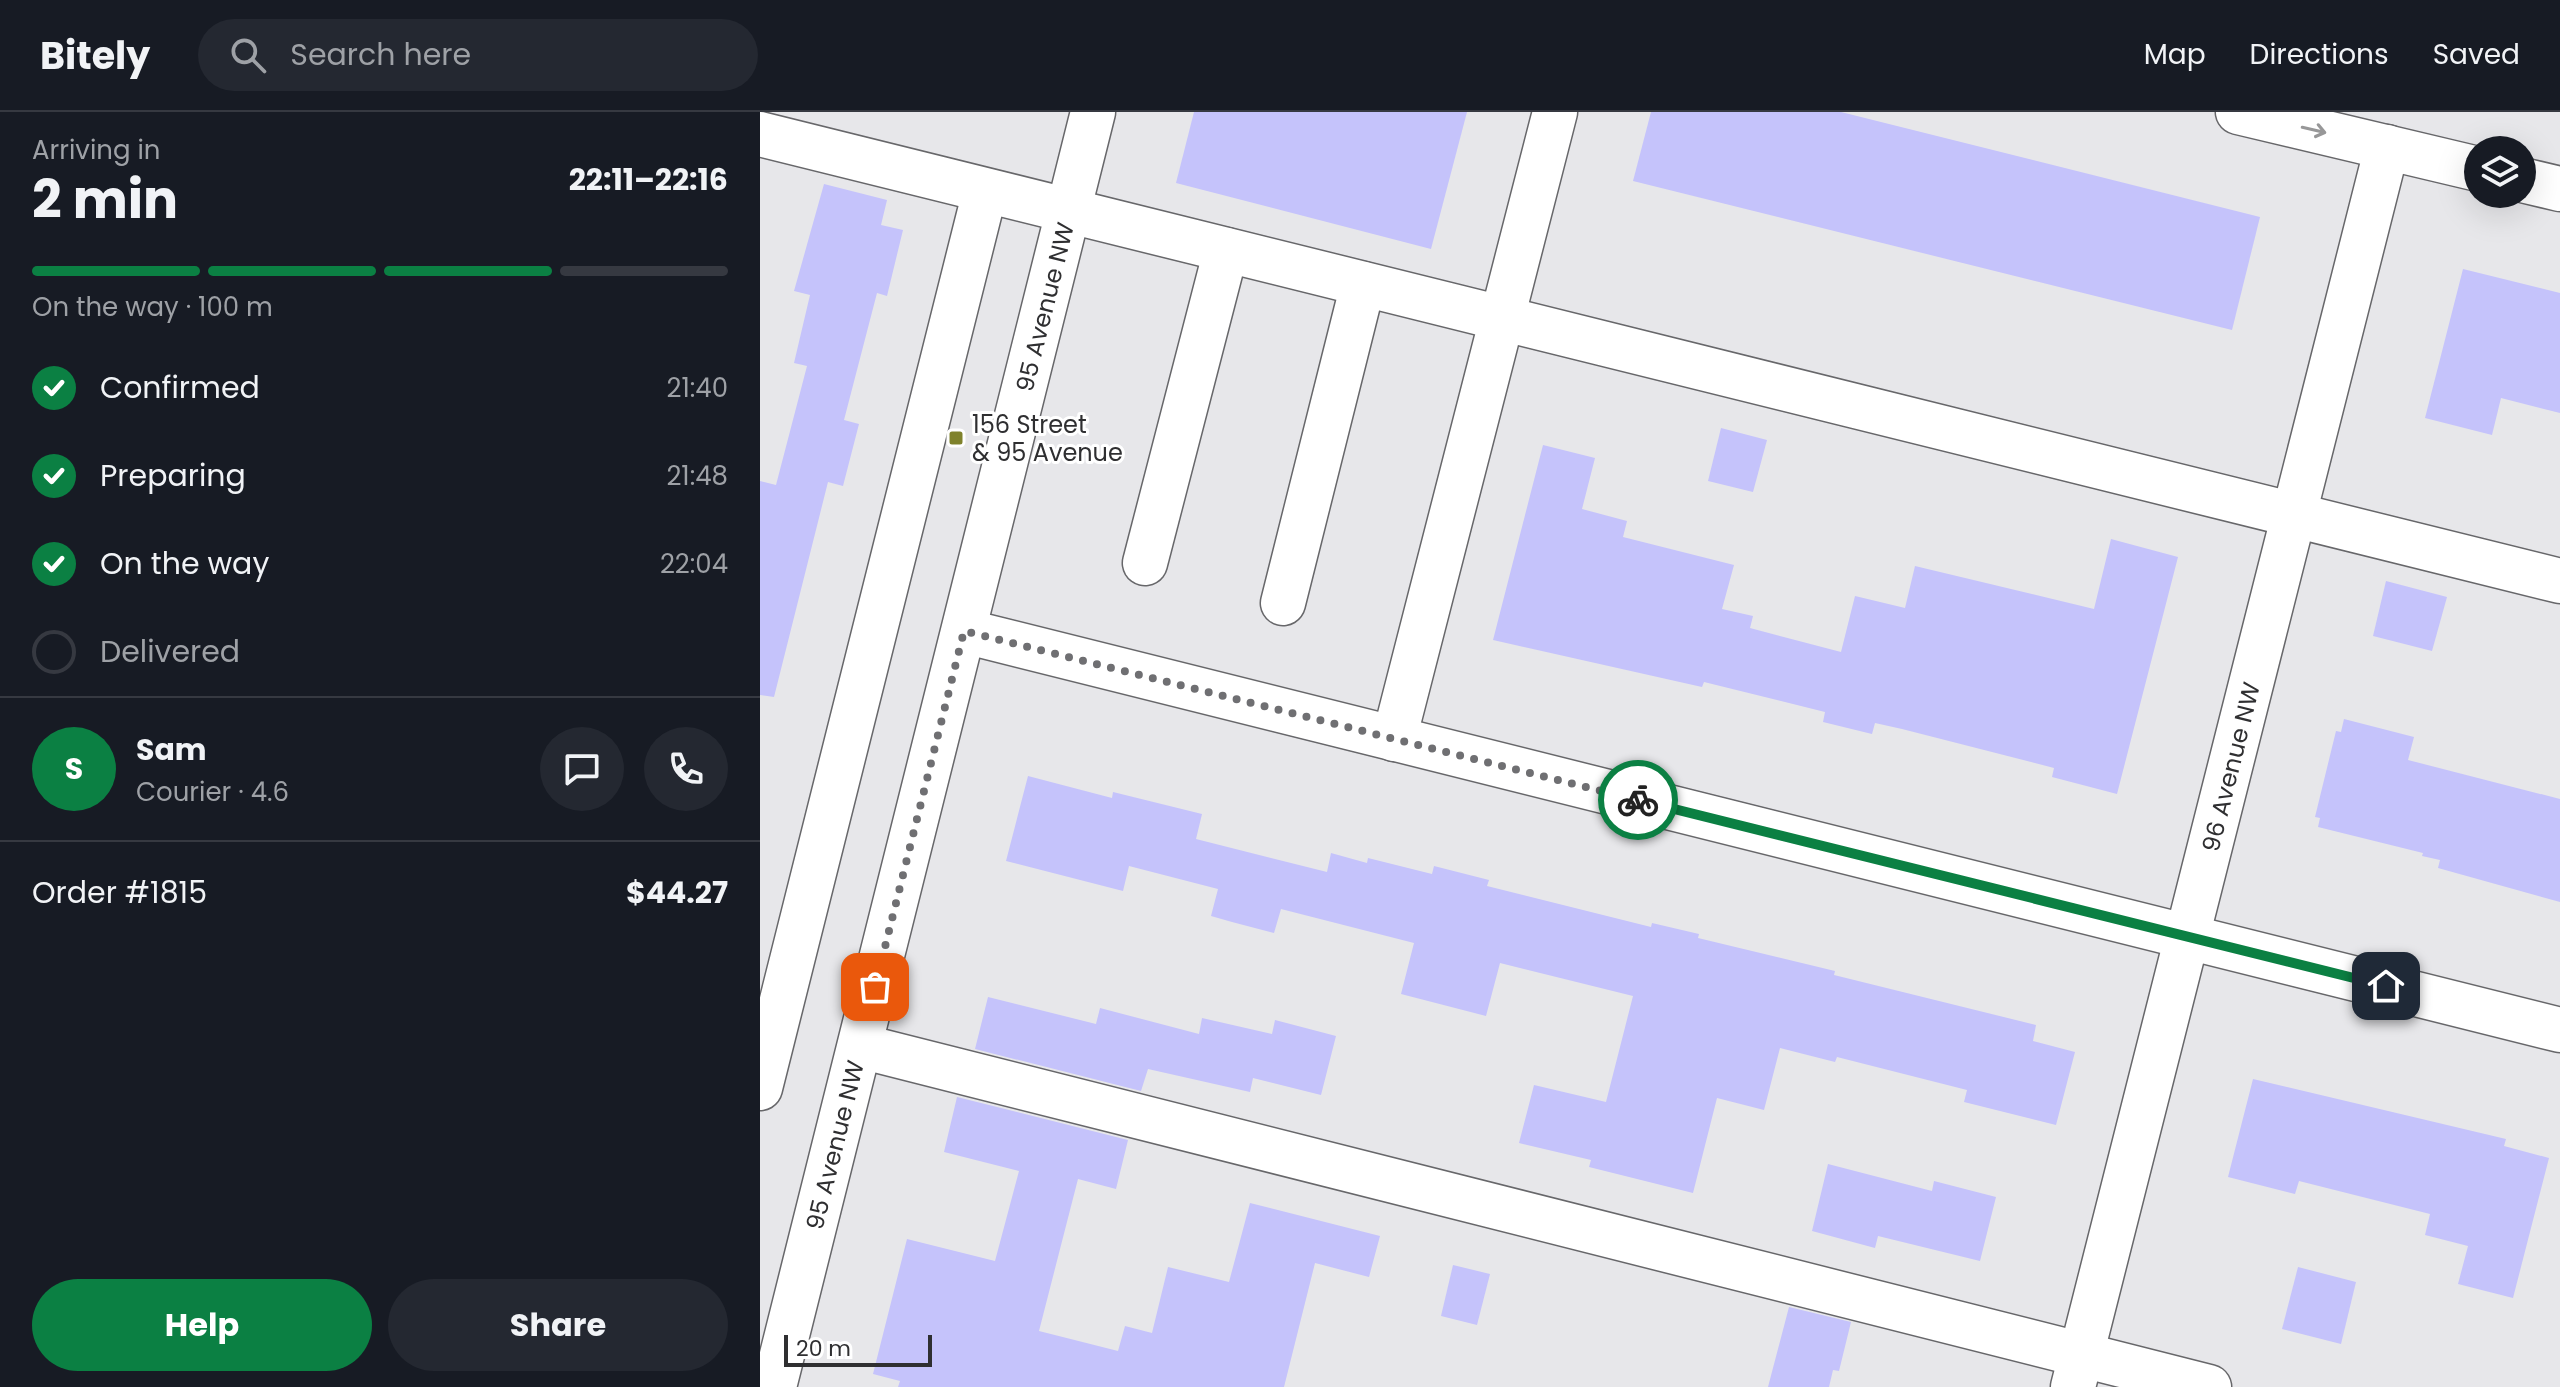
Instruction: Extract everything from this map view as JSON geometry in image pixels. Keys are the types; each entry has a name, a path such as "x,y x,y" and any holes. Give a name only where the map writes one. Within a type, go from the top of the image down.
{"street":[{"name":"95 Avenue NW","path":"774,1387 1093,112"},
{"path":"1394,739 1555,112"},
{"path":"2238,112 2464,166"},
{"path":"760,134 2560,581"},
{"name":"96 Avenue NW","path":"2077,1372 2387,147"},
{"path":"2536,183 2560,189"},
{"path":"760,1088 985,191"},
{"path":"1145,563 1226,250"},
{"path":"1283,603 1363,284"},
{"path":"964,631 2560,1030"},
{"path":"860,1046 2077,1372 2209,1387"}],"building":[{"path":"1194,112 1467,112 1431,249 1176,183"},
{"path":"1651,112 1841,112 2260,217 2232,330 1633,181"},
{"path":"824,184 887,200 881,225 903,230 887,296 877,293 844,420 859,424 843,486 828,482 774,697 760,695 760,481 776,485 807,366 794,363 810,295 794,291"},
{"path":"2463,269 2560,293 2560,413 2501,398 2492,435 2425,418"},
{"path":"1721,428 1767,440 1753,492 1708,481"},
{"path":"1543,445 1595,458 1582,509 1627,521 1623,537 1734,565 1722,609 1753,616 1750,628 1841,652 1855,596 1905,608 1915,566 2094,609 2111,539 2178,557 2117,794 2052,777 2054,768 1902,729 1875,723 1872,734 1823,722 1825,712 1704,682 1702,687 1493,640"},
{"path":"2386,581 2447,597 2432,651 2373,636"},
{"path":"2344,719 2414,737 2408,760 2560,799 2560,902 2438,868 2440,860 2422,856 2423,853 2318,827 2320,818 2315,817 2336,731 2341,732"},
{"path":"1028,776 1112,798 1113,792 1202,814 1196,839 1327,872 1331,853 1367,863 1368,858 1432,874 1434,866 1489,880 1487,886 1651,927 1652,923 1699,934 1698,938 1835,971 1834,975 2036,1025 2033,1041 2075,1052 2056,1125 1964,1102 1967,1090 1837,1057 1835,1062 1780,1048 1764,1110 1717,1098 1693,1193 1589,1167 1591,1160 1519,1143 1534,1085 1606,1102 1633,996 1500,963 1486,1016 1401,994 1414,943 1281,909 1274,933 1232,922 1211,916 1218,889 1129,866 1123,891 1006,861"},
{"path":"988,997 1096,1024 1100,1008 1199,1034 1202,1018 1272,1034 1275,1020 1336,1036 1321,1095 1253,1078 1250,1092 1148,1069 1141,1091 975,1049"},
{"path":"2253,1079 2506,1139 2504,1146 2549,1158 2513,1298 2458,1284 2468,1246 2425,1235 2430,1214 2299,1181 2295,1194 2228,1177"},
{"path":"957,1097 1128,1140 1116,1189 1078,1179 1039,1331 1118,1351 1125,1326 1152,1333 1168,1267 1229,1282 1250,1203 1380,1236 1369,1277 1315,1263 1284,1387 898,1387 900,1381 873,1374 907,1239 995,1261 1019,1171 944,1152"},
{"path":"1828,1164 1932,1191 1934,1181 1996,1197 1980,1261 1878,1236 1875,1248 1812,1231"},
{"path":"1453,1265 1490,1274 1477,1325 1441,1316"},
{"path":"2298,1267 2356,1282 2341,1344 2282,1329"},
{"path":"1789,1307 1851,1322 1839,1371 1833,1370 1829,1387 1768,1387"}],"way so far":[{"path":"875,987 964,631 1638,800"}],"place":[{"name":"156 Street & 95 Avenue","path":"956,438"}],"route":[{"path":"1638,800 2386,986"}]}
